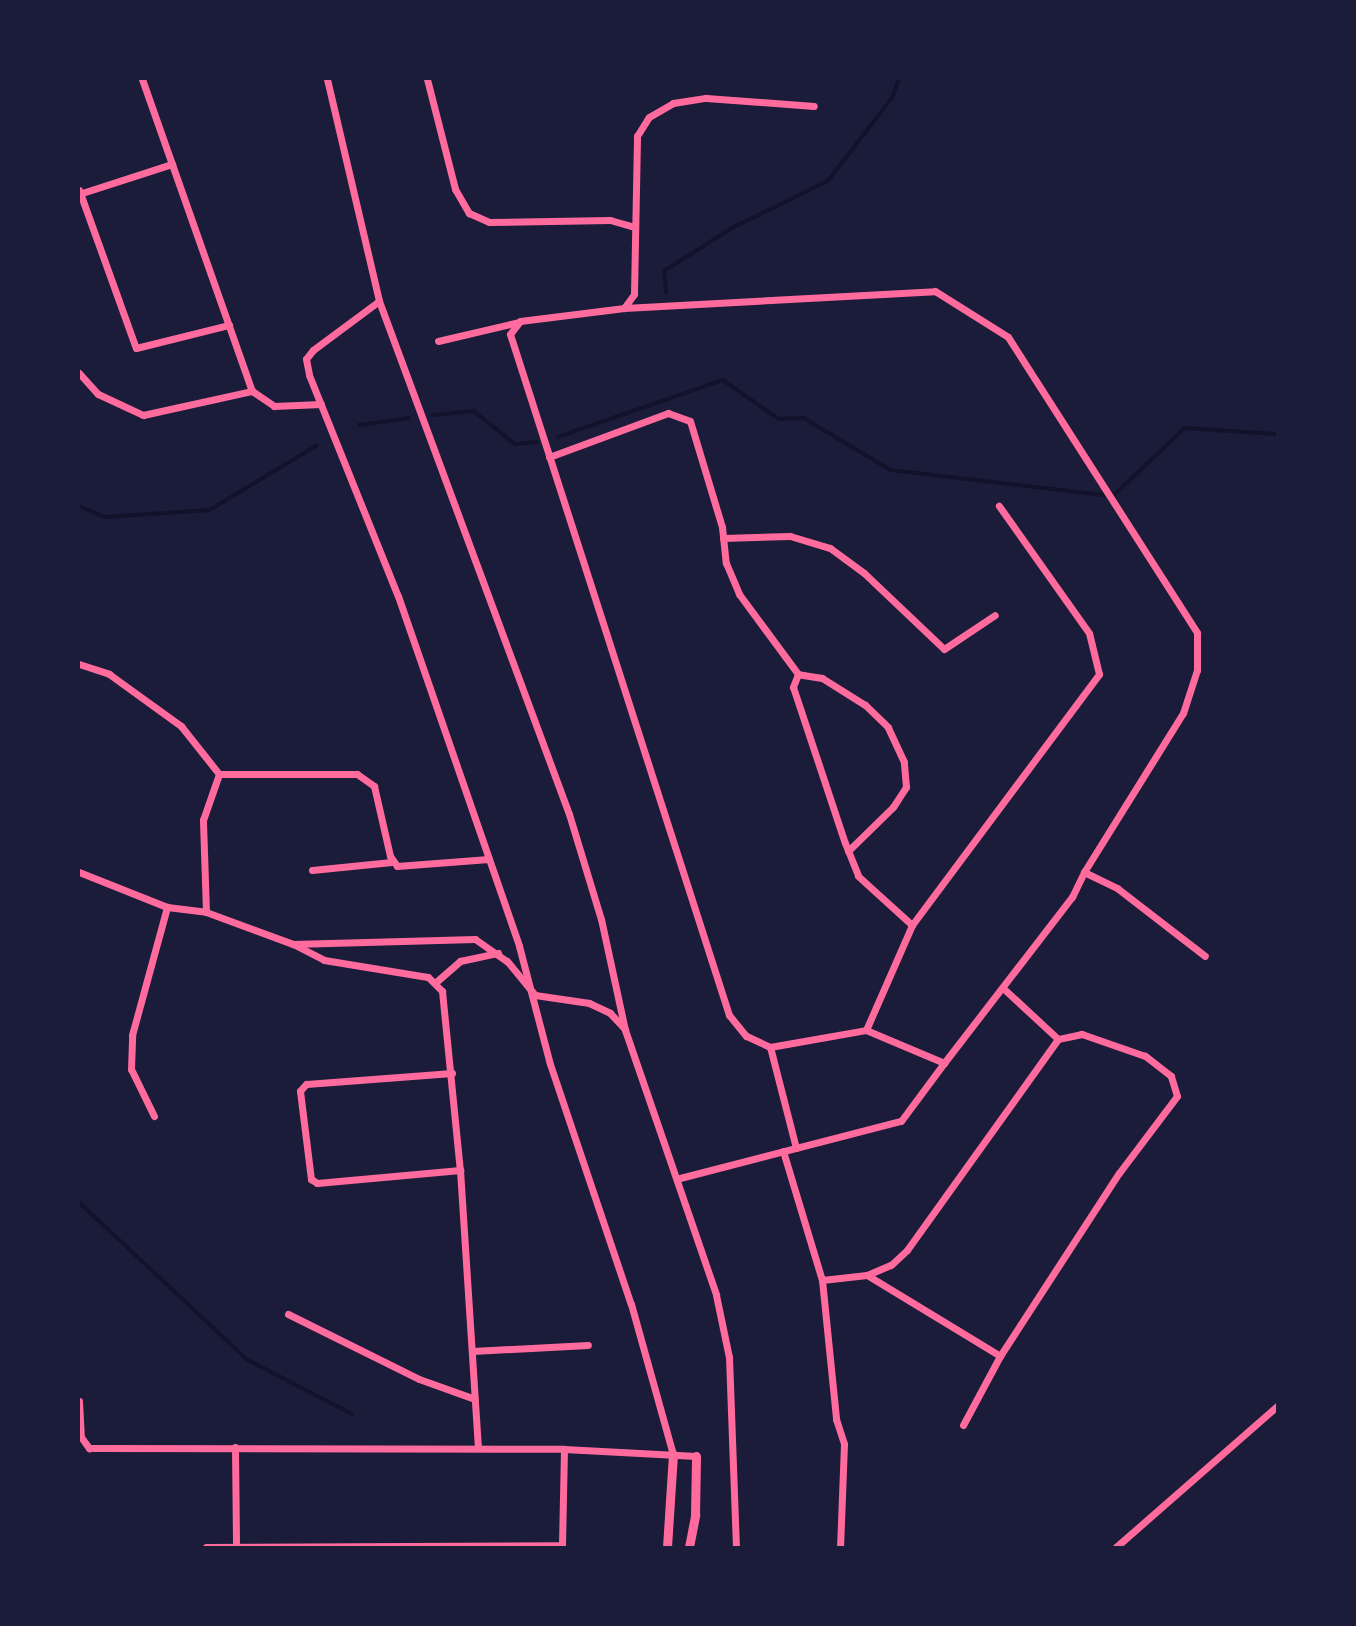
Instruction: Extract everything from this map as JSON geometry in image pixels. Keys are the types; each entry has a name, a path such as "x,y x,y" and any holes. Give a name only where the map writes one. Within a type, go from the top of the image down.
{"street":[{"path":"142,79 252,391 274,406 321,404"},
{"path":"327,79 379,301 569,814 601,919 625,1030 680,1178 716,1295 729,1357 736,1547"},
{"path":"427,79 454,189 470,213 489,222 610,220 635,227"},
{"path":"624,309 634,294 637,136 649,117 673,103 706,98 814,106"},
{"path":"172,164 79,192 136,348 229,325"},
{"path":"438,341 520,321 624,309 934,290 1008,337 1197,633 1197,670 1183,713 1084,872 1072,897 901,1121 680,1178"},
{"path":"379,301 306,359 321,404 398,596 489,859 535,995 550,1064 631,1304 673,1454 667,1547"},
{"path":"520,321 510,334 729,1015 746,1036 770,1047 866,1030 944,1063"},
{"path":"79,373 98,394 143,415 252,391"},
{"path":"550,457 668,413 690,421 723,538 726,563 738,594 798,674 822,678 865,705 888,727 904,762 906,787 893,807 848,851"},
{"path":"866,1030 912,925 1099,674 1089,633 999,506"},
{"path":"723,538 789,536 830,548 864,573 944,649 995,615"},
{"path":"79,664 109,674 181,726 219,774"},
{"path":"798,674 793,687 858,876 912,925"},
{"path":"219,774 357,774 374,786 391,862"},
{"path":"206,912 203,820 219,774"},
{"path":"312,870 391,862 397,866 489,859"},
{"path":"79,872 167,906 206,912 293,944 324,960 436,982 442,991 452,1073 478,1447"},
{"path":"1084,872 1117,888 1206,956"},
{"path":"154,1116 131,1069 132,1035 167,906"},
{"path":"293,944 475,939 498,953 535,995 589,1003 610,1013 625,1030"},
{"path":"436,982 460,961 498,953"},
{"path":"1004,989 1058,1039"},
{"path":"822,1280 867,1275 891,1265 907,1250 1058,1039 1082,1034 1145,1056 1171,1076 1177,1096 1119,1173 1000,1356 963,1425"},
{"path":"770,1047 796,1147"},
{"path":"452,1073 306,1084 300,1091 311,1179 317,1183 460,1170"},
{"path":"783,1151 822,1280 836,1419 845,1444 840,1547"},
{"path":"867,1275 1000,1356"},
{"path":"288,1314 419,1379 475,1399"},
{"path":"471,1351 588,1345"},
{"path":"79,1401 81,1437 89,1448 478,1447 696,1456 695,1515 689,1547"},
{"path":"1116,1547 1277,1406"},
{"path":"235,1447 236,1547"},
{"path":"206,1547 561,1546 564,1449"}],"waterway":[{"path":"666,293 664,271 734,227 828,181 892,98 899,79"},
{"path":"558,437 723,380 779,419 804,418 891,470 1113,496 1185,428 1277,434"},
{"path":"433,415 474,411 515,444 537,442"},
{"path":"359,425 409,418"},
{"path":"79,506 105,517 210,510 316,446"},
{"path":"79,1202 248,1360 352,1414"}]}
